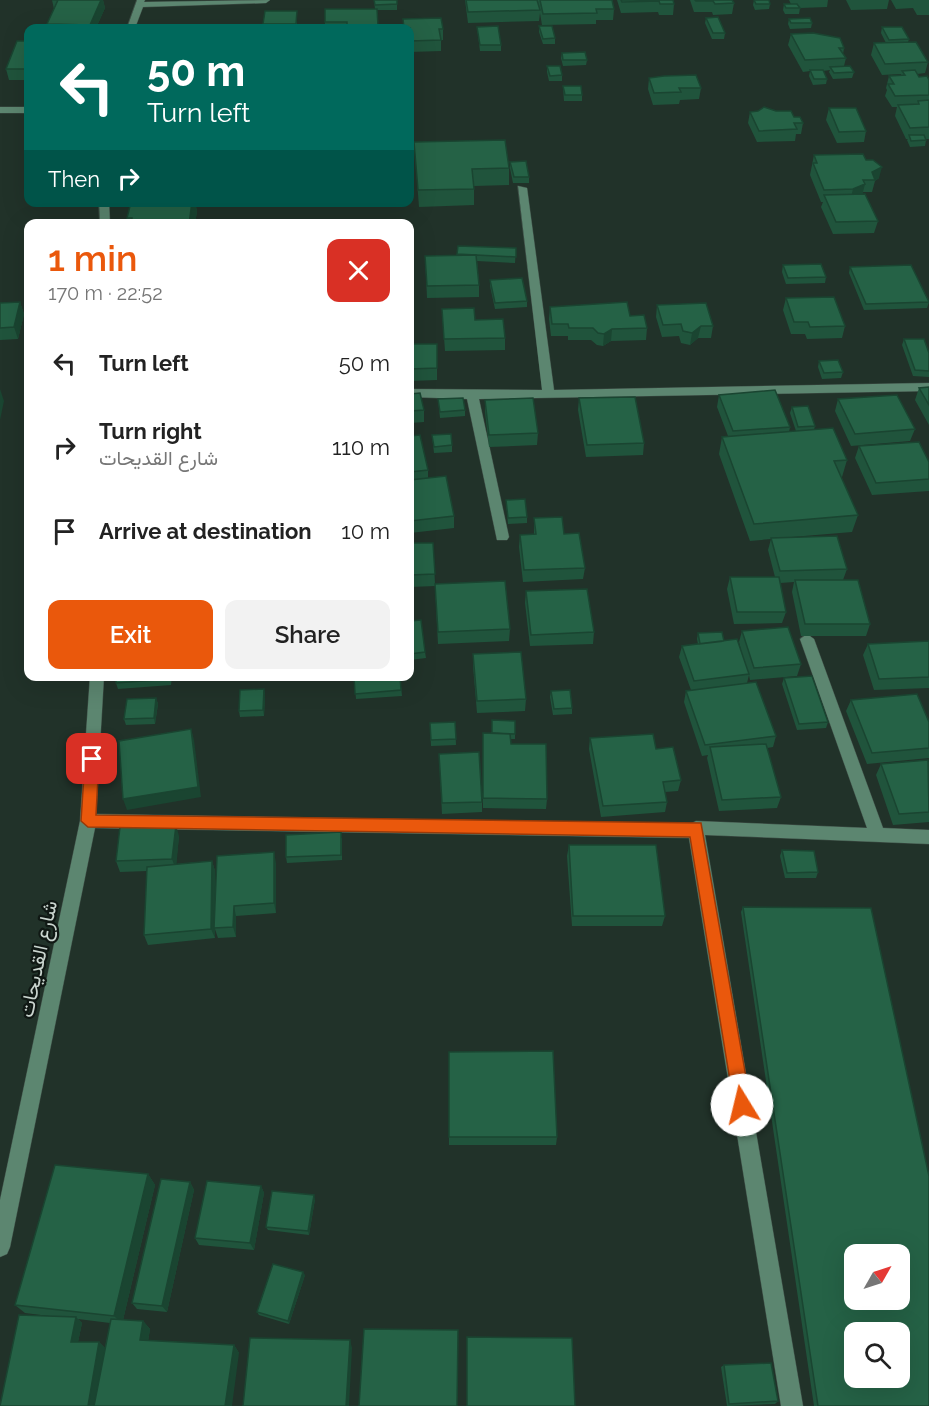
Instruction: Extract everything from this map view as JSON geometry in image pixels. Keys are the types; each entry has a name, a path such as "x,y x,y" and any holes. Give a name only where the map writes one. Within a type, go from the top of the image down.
{"street":[{"path":"133,24 141,2 266,0"},
{"path":"0,110 24,110"},
{"path":"522,188 549,394"},
{"path":"414,393 472,395 929,387"},
{"path":"472,395 502,537"},
{"path":"807,639 878,834"},
{"name":"شارع القديحات","path":"0,1247 88,821 97,681"},
{"path":"88,821 697,831 696,828"},
{"path":"696,828 929,837"},
{"path":"696,828 792,1406"}],"building":[{"path":"58,0 101,0 90,24 47,24"},
{"path":"374,0 397,0 397,4 375,5"},
{"path":"466,0 537,0 540,10 468,12"},
{"path":"540,0 612,0 614,9 596,9 597,13 543,14"},
{"path":"621,0 673,0 674,4 660,4 659,1 622,2"},
{"path":"695,0 732,0 734,3 715,4 713,1"},
{"path":"754,0 769,0 770,4 756,4"},
{"path":"784,4 797,4 800,8 786,8"},
{"path":"325,9 377,9 378,24 325,22"},
{"path":"265,11 297,11 296,24 263,24"},
{"path":"718,17 725,33 713,33 706,18"},
{"path":"441,18 443,29 439,29 441,40 414,41 414,24 404,24 403,19"},
{"path":"810,18 812,23 791,23 789,19"},
{"path":"498,26 501,45 480,45 477,27"},
{"path":"539,26 552,26 555,38 543,39"},
{"path":"882,27 902,27 909,39 889,40"},
{"path":"813,33 840,38 844,48 839,48 846,58 805,60 791,34"},
{"path":"17,41 24,41 24,69 6,69"},
{"path":"916,42 928,62 885,64 874,43"},
{"path":"585,52 587,60 563,60 562,53"},
{"path":"547,66 560,66 562,75 550,76"},
{"path":"850,66 854,72 834,73 830,67"},
{"path":"810,70 823,70 827,79 814,79"},
{"path":"915,70 919,77 927,76 929,95 895,96 888,84 894,84 889,76 905,75 902,71"},
{"path":"696,75 701,88 679,88 681,92 654,93 649,78 664,76"},
{"path":"563,86 581,86 582,95 565,95"},
{"path":"929,100 929,127 910,128 898,105 919,104 918,101"},
{"path":"764,107 776,111 791,111 794,117 800,117 803,123 794,123 797,129 759,131 750,112"},
{"path":"829,108 856,108 866,131 839,132"},
{"path":"909,135 924,135 926,140 911,141"},
{"path":"505,140 509,168 472,169 474,189 418,190 414,142"},
{"path":"863,154 866,160 873,160 882,167 872,172 875,180 863,180 865,184 853,189 824,190 813,163 817,163 814,155"},
{"path":"526,161 529,177 514,177 510,162"},
{"path":"865,194 878,221 836,222 824,195"},
{"path":"130,207 191,207 190,219 127,218"},
{"path":"458,246 516,248 516,257 457,254"},
{"path":"476,255 479,285 427,286 425,256"},
{"path":"821,264 826,277 788,278 783,265"},
{"path":"911,265 929,302 866,304 850,267"},
{"path":"522,278 527,301 495,303 490,280"},
{"path":"834,297 845,326 810,327 808,322 794,322 786,298"},
{"path":"20,302 14,327 0,328 0,303"},
{"path":"627,302 630,316 644,315 647,328 612,329 604,334 598,333 593,328 569,328 568,324 552,324 550,307"},
{"path":"706,303 713,326 701,326 692,333 683,331 681,324 663,325 657,305"},
{"path":"474,308 475,320 503,319 505,338 444,339 442,309"},
{"path":"904,339 924,339 929,353 929,371 915,370"},
{"path":"414,344 437,344 437,368 414,369"},
{"path":"838,360 843,372 824,373 819,361"},
{"path":"929,387 929,405 919,388"},
{"path":"775,390 790,427 733,431 719,395"},
{"path":"420,393 424,410 414,411 414,394"},
{"path":"897,395 915,429 855,434 838,399"},
{"path":"635,397 644,443 587,445 579,398"},
{"path":"463,398 465,410 440,412 438,399"},
{"path":"533,398 538,433 489,435 485,400"},
{"path":"808,406 815,426 798,427 792,407"},
{"path":"833,428 847,460 834,461 858,515 754,524 722,437"},
{"path":"451,434 452,445 434,447 432,435"},
{"path":"420,435 428,470 414,472 414,436"},
{"path":"919,442 929,462 929,479 876,483 859,446"},
{"path":"446,476 454,516 414,521 414,480"},
{"path":"525,499 527,517 508,518 506,500"},
{"path":"562,517 564,534 579,533 585,568 524,570 520,535 536,534 534,518"},
{"path":"837,536 847,569 780,571 771,538"},
{"path":"414,543 433,543 435,574 414,575"},
{"path":"730,577 779,577 786,612 737,612"},
{"path":"795,580 858,580 870,624 805,624"},
{"path":"505,581 510,629 438,632 435,584"},
{"path":"587,589 594,632 531,635 526,591"},
{"path":"421,620 425,652 414,653 414,621"},
{"path":"788,627 801,664 754,668 742,631"},
{"path":"722,632 724,641 700,644 698,633"},
{"path":"737,639 749,674 694,681 682,646"},
{"path":"929,641 929,677 879,679 868,644"},
{"path":"521,652 526,699 477,701 473,654"},
{"path":"812,676 828,722 799,724 784,678"},
{"path":"116,681 143,681 116,683"},
{"path":"354,681 400,681 401,690 355,694"},
{"path":"756,682 776,736 705,745 686,691"},
{"path":"264,689 263,710 239,711 240,690"},
{"path":"570,690 572,708 554,709 551,691"},
{"path":"917,694 929,722 929,748 872,753 851,700"},
{"path":"156,698 154,718 124,719 127,699"},
{"path":"492,720 515,721 515,734 492,733"},
{"path":"455,722 456,739 431,740 430,723"},
{"path":"191,729 198,787 123,799 119,741"},
{"path":"483,733 510,734 511,744 546,744 547,799 483,798"},
{"path":"653,734 656,749 673,747 681,780 663,782 667,802 603,806 590,738"},
{"path":"766,744 781,797 722,800 710,747"},
{"path":"479,752 482,802 442,803 439,754"},
{"path":"928,760 929,812 899,814 881,764"},
{"path":"176,825 172,859 116,861 120,827"},
{"path":"341,832 341,855 286,857 286,835"},
{"path":"569,845 656,845 665,916 573,916"},
{"path":"782,850 814,851 818,872 787,873"},
{"path":"274,852 274,903 234,906 233,927 214,928 217,856"},
{"path":"212,861 211,929 144,935 147,867"},
{"path":"743,907 871,908 929,1176 929,1406 818,1406"},
{"path":"553,1051 557,1137 449,1137 449,1052"},
{"path":"55,1165 148,1174 114,1316 15,1305"},
{"path":"161,1179 190,1182 162,1306 132,1303"},
{"path":"207,1181 261,1186 250,1243 195,1238"},
{"path":"272,1191 314,1195 308,1231 266,1227"},
{"path":"273,1264 303,1272 288,1321 257,1312"},
{"path":"19,1315 76,1317 71,1342 99,1342 88,1406 0,1406"},
{"path":"111,1319 143,1321 140,1340 234,1345 225,1406 94,1406"},
{"path":"364,1329 458,1330 457,1406 359,1406"},
{"path":"467,1337 572,1338 575,1406 467,1406"},
{"path":"250,1338 350,1340 346,1406 243,1406"},
{"path":"771,1363 778,1401 729,1404 724,1365"}],"route":[{"path":"92,759 88,821 674,830 697,831 696,828 700,851 704,874 708,897 716,943 742,1105"}]}
